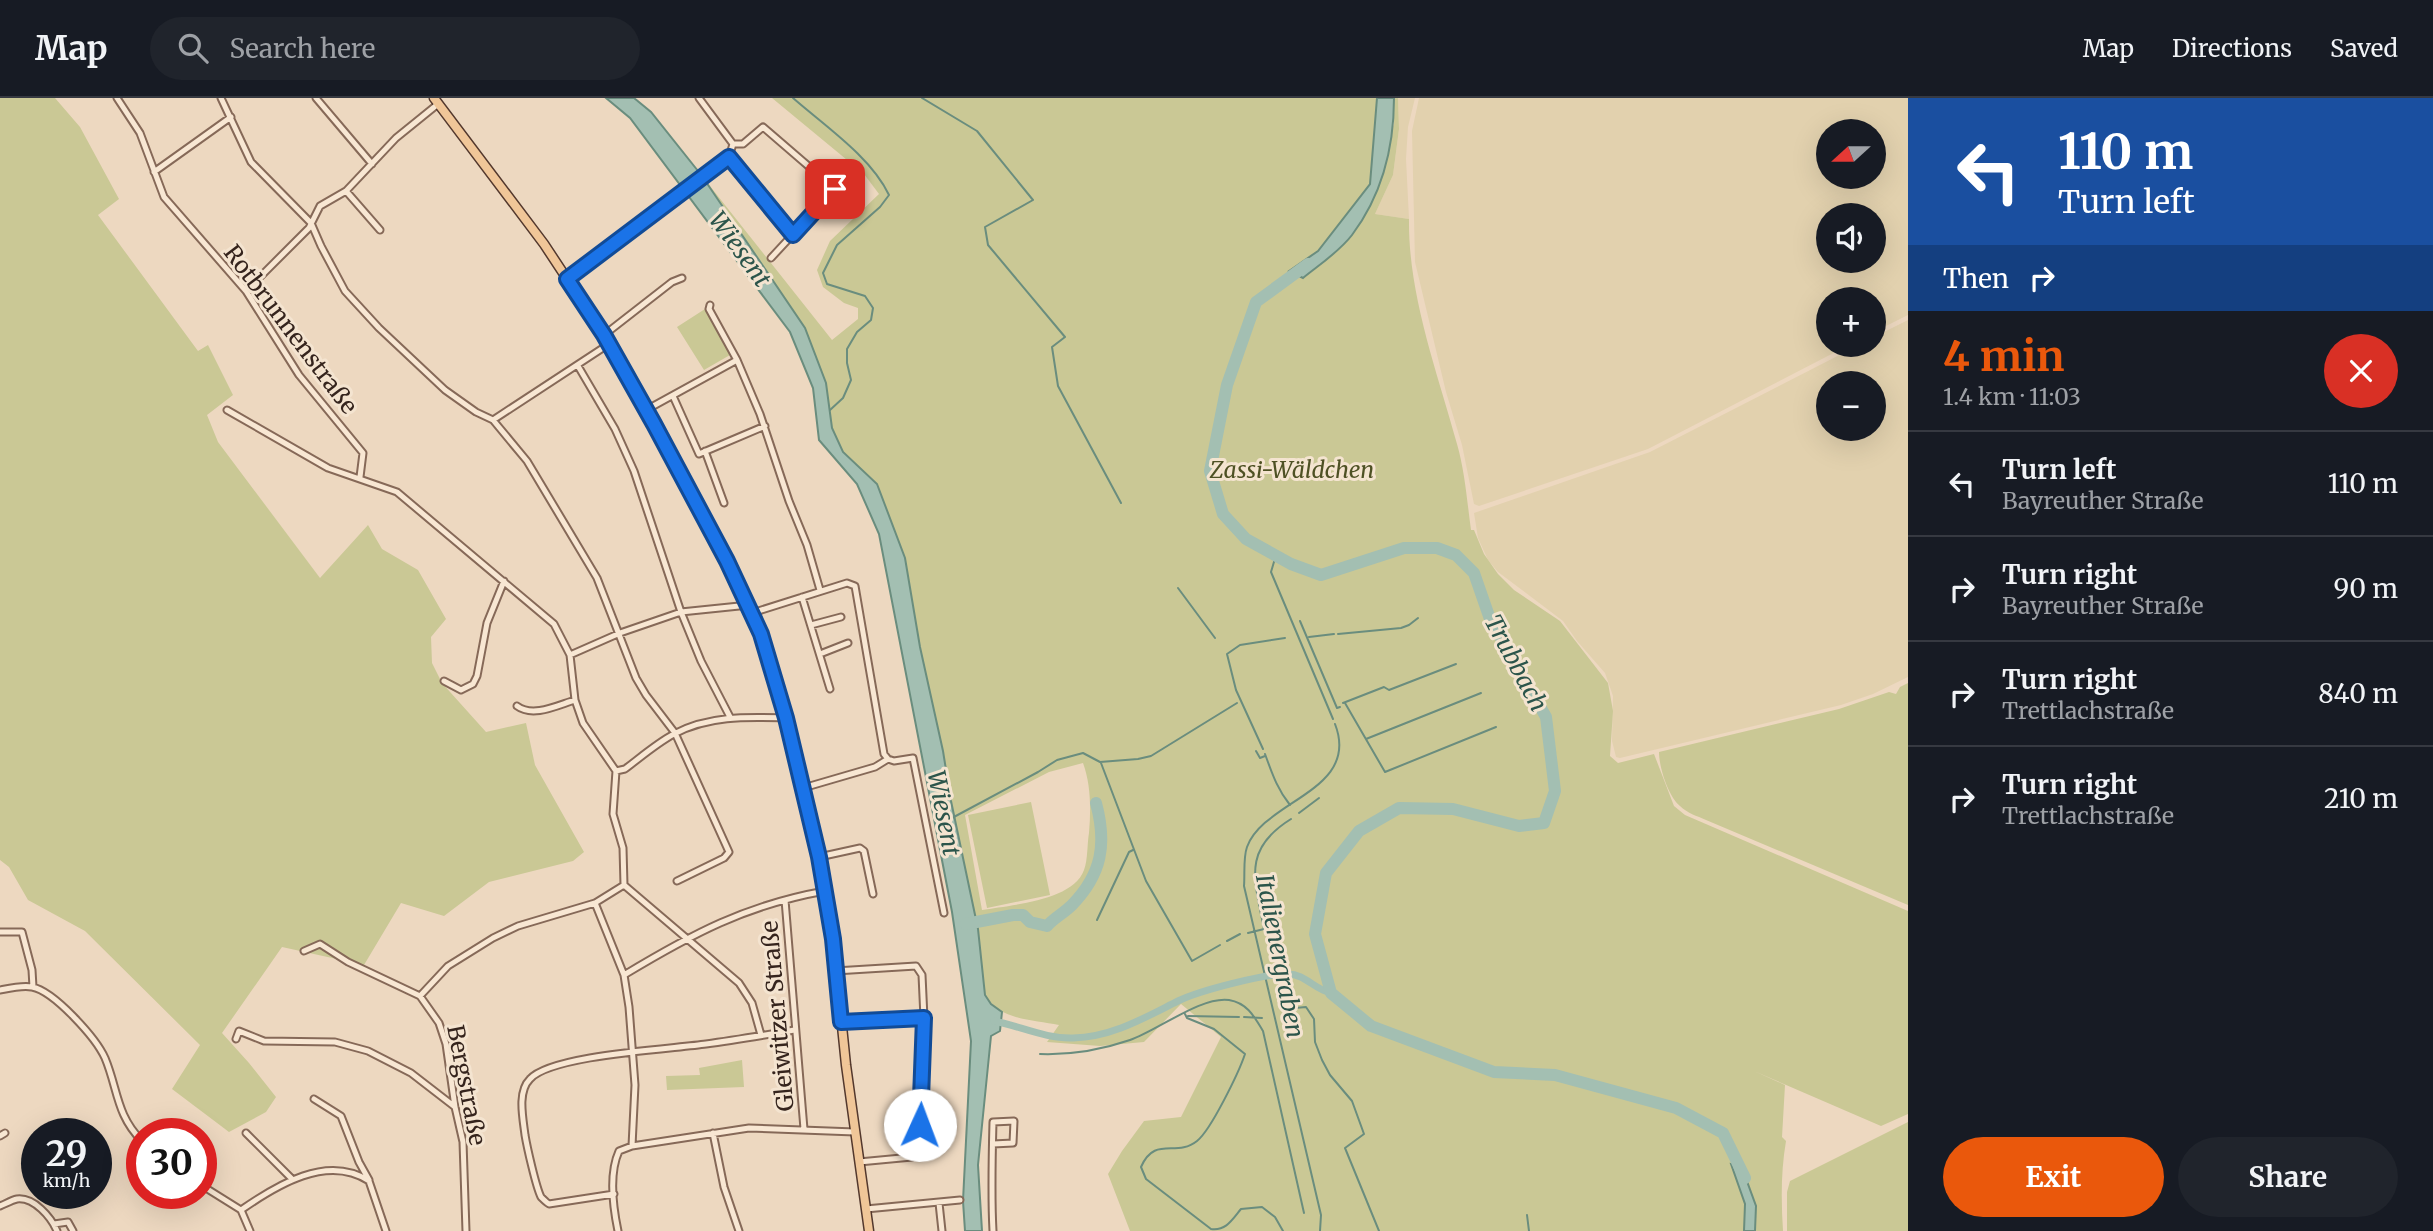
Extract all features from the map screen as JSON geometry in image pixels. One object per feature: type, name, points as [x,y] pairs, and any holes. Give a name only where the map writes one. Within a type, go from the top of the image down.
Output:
[{"type":"main road","points":[[436,101],[507,195],[604,335],[750,609],[772,667],[819,857],[833,939],[841,1022],[869,1231]]},
{"type":"street","name":"Rotbrunnenstraße","points":[[117,98],[140,133],[164,197],[246,291],[299,375],[363,453],[360,477]]},
{"type":"street","points":[[221,98],[251,162],[311,223],[347,293],[379,328],[445,390],[476,412],[493,420],[527,461],[597,578],[636,678],[675,733],[729,852],[724,859],[677,881]]},
{"type":"street","points":[[316,98],[372,164]]},
{"type":"street","points":[[699,98],[733,144]]},
{"type":"street","points":[[246,291],[309,228],[320,206],[346,191],[396,138],[436,101]]},
{"type":"street","points":[[154,173],[231,117]]},
{"type":"street","points":[[733,144],[743,144],[763,127],[835,189]]},
{"type":"street","points":[[567,279],[729,157],[733,144]]},
{"type":"street","points":[[729,157],[793,235]]},
{"type":"street","points":[[771,258],[848,176]]},
{"type":"street","points":[[346,191],[380,230]]},
{"type":"street","points":[[604,335],[672,282],[682,278]]},
{"type":"street","points":[[710,305],[709,309],[737,360],[765,426],[820,590]]},
{"type":"street","points":[[493,420],[609,344]]},
{"type":"street","points":[[646,410],[737,360]]},
{"type":"street","points":[[578,366],[615,429],[634,471],[681,612],[701,661],[730,717]]},
{"type":"street","points":[[674,396],[699,454],[765,426]]},
{"type":"street","points":[[227,410],[328,468],[397,492],[554,624],[570,655],[575,700],[583,723],[616,771],[613,814],[623,848],[624,885],[739,983],[752,1003],[761,1035]]},
{"type":"street","points":[[705,451],[724,503]]},
{"type":"street","points":[[444,681],[461,690],[474,684],[487,623],[504,581]]},
{"type":"street","points":[[570,655],[620,633],[681,612],[750,609],[847,583],[855,586],[884,754],[894,761],[913,758],[944,913]]},
{"type":"street","points":[[802,597],[830,689]]},
{"type":"street","points":[[811,625],[841,617]]},
{"type":"street","points":[[820,654],[848,643]]},
{"type":"street","points":[[517,706],[532,712],[575,700]]},
{"type":"street","points":[[616,771],[625,769],[675,733],[730,717],[786,718]]},
{"type":"street","points":[[803,788],[875,767],[888,759]]},
{"type":"street","points":[[819,857],[860,848],[864,851],[873,894]]},
{"type":"street","points":[[304,951],[320,944],[348,962],[420,996],[449,966],[493,939],[517,926],[595,903],[624,885]]},
{"type":"street","points":[[624,975],[687,937],[727,919],[785,900],[825,891]]},
{"type":"street","name":"Gleiwitzer Straße","points":[[785,900],[804,1129]]},
{"type":"street","points":[[595,903],[624,975],[634,1053],[632,1146]]},
{"type":"street","points":[[0,932],[22,932],[32,970],[33,987]]},
{"type":"street","points":[[835,971],[916,966],[922,975],[924,1018],[919,1152],[912,1157],[859,1162]]},
{"type":"street","points":[[0,990],[33,987],[50,997],[72,1016],[103,1054],[119,1108],[126,1118]]},
{"type":"street","name":"Bergstraße","points":[[420,996],[443,1033],[463,1142],[466,1231]]},
{"type":"street","points":[[841,1022],[924,1018]]},
{"type":"street","points":[[614,1194],[549,1204],[541,1197],[526,1141],[522,1108],[524,1091],[535,1074],[599,1056],[795,1030]]},
{"type":"street","points":[[236,1039],[239,1031],[264,1041],[335,1042],[368,1051],[411,1073],[455,1107]]},
{"type":"street","points":[[314,1099],[341,1116],[346,1124],[386,1231]]},
{"type":"street","points":[[993,1144],[1013,1143],[1014,1121],[993,1122],[993,1144],[993,1231]]},
{"type":"street","points":[[618,1231],[614,1162],[619,1150],[749,1128],[855,1132]]},
{"type":"street","points":[[246,1133],[292,1179]]},
{"type":"street","points":[[713,1133],[724,1187],[739,1231]]},
{"type":"street","points":[[352,1172],[358,1168],[359,1161]]},
{"type":"street","points":[[241,1210],[292,1179],[309,1174],[352,1172],[369,1181]]},
{"type":"street","points":[[217,1195],[241,1210],[250,1231]]},
{"type":"street","points":[[0,1206],[17,1199],[29,1201],[42,1210],[56,1228],[68,1222],[73,1231]]},
{"type":"street","points":[[866,1209],[960,1200]]},
{"type":"street","points":[[939,1203],[942,1231]]},
{"type":"shaded area","points":[[1398,98],[1415,98],[1408,127],[1406,159],[1409,219],[1375,214],[1393,175],[1399,129]]},
{"type":"shaded area","points":[[1419,98],[1908,98],[1908,315],[1886,326],[1886,287],[1816,287],[1816,357],[1826,357],[1648,449],[1479,506],[1474,504],[1462,445],[1446,392],[1415,262],[1412,131]]},
{"type":"shaded area","points":[[1908,320],[1908,677],[1873,694],[1841,705],[1616,757],[1612,741],[1613,696],[1605,673],[1563,621],[1498,572],[1488,560],[1478,538],[1474,513],[1650,452],[1836,357],[1886,357],[1886,331]]},
{"type":"green space","points":[[0,98],[55,98],[80,127],[119,199],[98,215],[198,351],[208,345],[233,395],[207,415],[218,442],[320,578],[368,525],[382,549],[418,570],[446,619],[431,637],[432,663],[442,683],[486,732],[526,723],[535,765],[584,852],[573,861],[489,882],[444,916],[401,903],[364,965],[282,947],[222,1033],[276,1097],[266,1112],[229,1132],[217,1123],[217,1118],[210,1118],[172,1089],[200,1045],[85,931],[28,900],[9,867],[0,860]]},
{"type":"green space","name":"Zassi-Wäldchen","points":[[772,98],[1377,98],[1370,184],[1318,251],[1290,270],[1303,277],[1351,236],[1394,124],[1394,98],[1398,98],[1399,129],[1393,175],[1375,214],[1409,219],[1418,304],[1460,455],[1471,530],[1474,530],[1484,554],[1498,574],[1514,590],[1560,621],[1608,683],[1613,711],[1610,756],[1618,763],[1654,754],[1674,806],[1685,815],[1908,911],[1908,1114],[1881,1126],[1754,1071],[1785,1085],[1782,1137],[1786,1141],[1782,1185],[1783,1231],[1755,1231],[1756,1206],[1741,1166],[1732,1165],[1745,1204],[1744,1231],[1130,1231],[1108,1174],[1144,1121],[1181,1117],[1221,1037],[1181,1004],[1144,1042],[1100,1046],[1047,1042],[1059,1025],[1008,1014],[999,1010],[985,995],[978,929],[920,647],[905,558],[877,484],[843,452],[832,428],[826,383],[805,328],[702,176],[832,340],[858,319],[858,308],[844,303],[823,287],[817,270],[830,241],[879,194],[864,174]],"holes":[[[1083,763],[1088,780],[1090,815],[1085,866],[1078,880],[1067,889],[1039,900],[982,910],[965,815],[1049,772]]]},
{"type":"green space","points":[[705,309],[730,355],[704,370],[677,327]]},
{"type":"green space","points":[[1908,683],[1908,905],[1692,814],[1676,801],[1668,788],[1662,773],[1659,752],[1839,709],[1889,692],[1896,694],[1900,687]]},
{"type":"green space","points":[[1031,802],[1050,895],[987,908],[968,815]]},
{"type":"green space","points":[[742,1060],[744,1087],[667,1090],[666,1076],[700,1075],[699,1068]]},
{"type":"green space","points":[[1908,1122],[1908,1231],[1787,1231],[1787,1192],[1790,1181]]},
{"type":"water","points":[[606,98],[634,98],[651,112],[702,176],[805,328],[826,383],[832,428],[843,452],[877,484],[905,558],[920,647],[978,929],[985,995],[991,1004],[1002,1012],[1000,1031],[991,1036],[978,1165],[982,1231],[965,1231],[963,1201],[971,1041],[952,912],[879,534],[857,484],[819,440],[813,388],[790,332],[630,118]]},
{"type":"water","points":[[1377,98],[1394,98],[1389,152],[1378,187],[1352,235],[1335,253],[1303,278],[1289,271],[1318,251],[1370,184]]},
{"type":"water","points":[[1731,1164],[1741,1165],[1756,1206],[1755,1231],[1744,1231],[1745,1204]]},
{"type":"waterway","name":"Wiesent","points":[[793,98],[859,155],[889,195],[880,207],[837,245],[823,273],[827,284],[865,296],[873,308],[871,320],[857,332],[847,349],[851,380],[843,398],[830,410]]},
{"type":"waterway","points":[[922,98],[977,131],[1033,200],[985,227],[988,245],[1065,337],[1052,347],[1058,386],[1121,503]]},
{"type":"waterway","name":"Trubbach","points":[[1308,264],[1256,302],[1227,385],[1210,471],[1223,514],[1246,539],[1291,564],[1321,575],[1404,548],[1437,548],[1456,555],[1474,573],[1490,619],[1546,717],[1555,791],[1544,823],[1519,826],[1453,809],[1399,808],[1359,831],[1326,873],[1315,934],[1331,993],[1371,1026],[1494,1072],[1555,1075],[1676,1108],[1723,1133],[1745,1178]]},
{"type":"waterway","name":"Italienergraben","points":[[1276,555],[1271,572],[1333,719]]},
{"type":"waterway","points":[[1178,588],[1215,638]]},
{"type":"waterway","points":[[1338,634],[1401,628],[1418,618]]},
{"type":"waterway","points":[[1300,621],[1337,708],[1340,707]]},
{"type":"waterway","points":[[1309,637],[1334,634]]},
{"type":"waterway","points":[[1263,749],[1236,690],[1227,654],[1240,645],[1285,638]]},
{"type":"waterway","points":[[1343,703],[1384,687],[1389,690],[1456,664]]},
{"type":"waterway","points":[[1366,739],[1481,693]]},
{"type":"waterway","points":[[952,818],[1057,760],[1083,753],[1100,762],[1151,756],[1237,703]]},
{"type":"waterway","points":[[1345,703],[1385,772],[1496,727]]},
{"type":"waterway","name":"Italienergraben","points":[[1320,1231],[1321,1215],[1244,886],[1244,866],[1247,847],[1257,831],[1323,780],[1335,765],[1339,747],[1335,724]]},
{"type":"waterway","points":[[1256,751],[1260,758],[1265,756]]},
{"type":"waterway","points":[[1265,754],[1278,787],[1290,805]]},
{"type":"waterway","points":[[1101,763],[1146,881],[1192,961],[1220,945]]},
{"type":"waterway","points":[[1299,813],[1319,798]]},
{"type":"waterway","points":[[966,924],[1023,915],[1030,922],[1047,926],[1069,908],[1096,870],[1101,845],[1096,803]]},
{"type":"waterway","points":[[1248,933],[1264,929],[1255,881],[1258,855],[1264,843],[1291,819]]},
{"type":"waterway","points":[[1097,920],[1129,852],[1133,850]]},
{"type":"waterway","points":[[1227,941],[1240,934]]},
{"type":"waterway","points":[[994,1021],[1063,1038],[1087,1037],[1127,1026],[1202,992],[1264,977],[1294,975],[1331,993]]},
{"type":"waterway","points":[[1040,1054],[1074,1053],[1119,1044],[1141,1036],[1192,1009],[1218,1000],[1241,1004],[1253,1015],[1263,1031],[1304,1213]]},
{"type":"waterway","points":[[1295,1008],[1306,1007],[1314,1019],[1315,1042],[1322,1060],[1330,1075],[1352,1101],[1364,1134],[1345,1148],[1379,1231]]},
{"type":"waterway","points":[[1282,1015],[1291,1010]]},
{"type":"waterway","points":[[1185,1014],[1187,1018],[1214,1029],[1245,1054],[1224,1100],[1203,1135],[1189,1146],[1153,1152],[1141,1167],[1146,1179],[1211,1229],[1225,1226],[1241,1209],[1262,1207],[1275,1217],[1283,1231]]},
{"type":"waterway","points":[[1188,1016],[1239,1017]]},
{"type":"waterway","points":[[1244,1017],[1262,1018]]},
{"type":"waterway","points":[[1527,1215],[1529,1231]]},
{"type":"route","points":[[835,189],[793,235],[729,157],[567,279],[604,335],[654,424],[727,561],[761,634],[786,718],[819,857],[833,939],[841,1022],[924,1018],[920,1125]]}]
